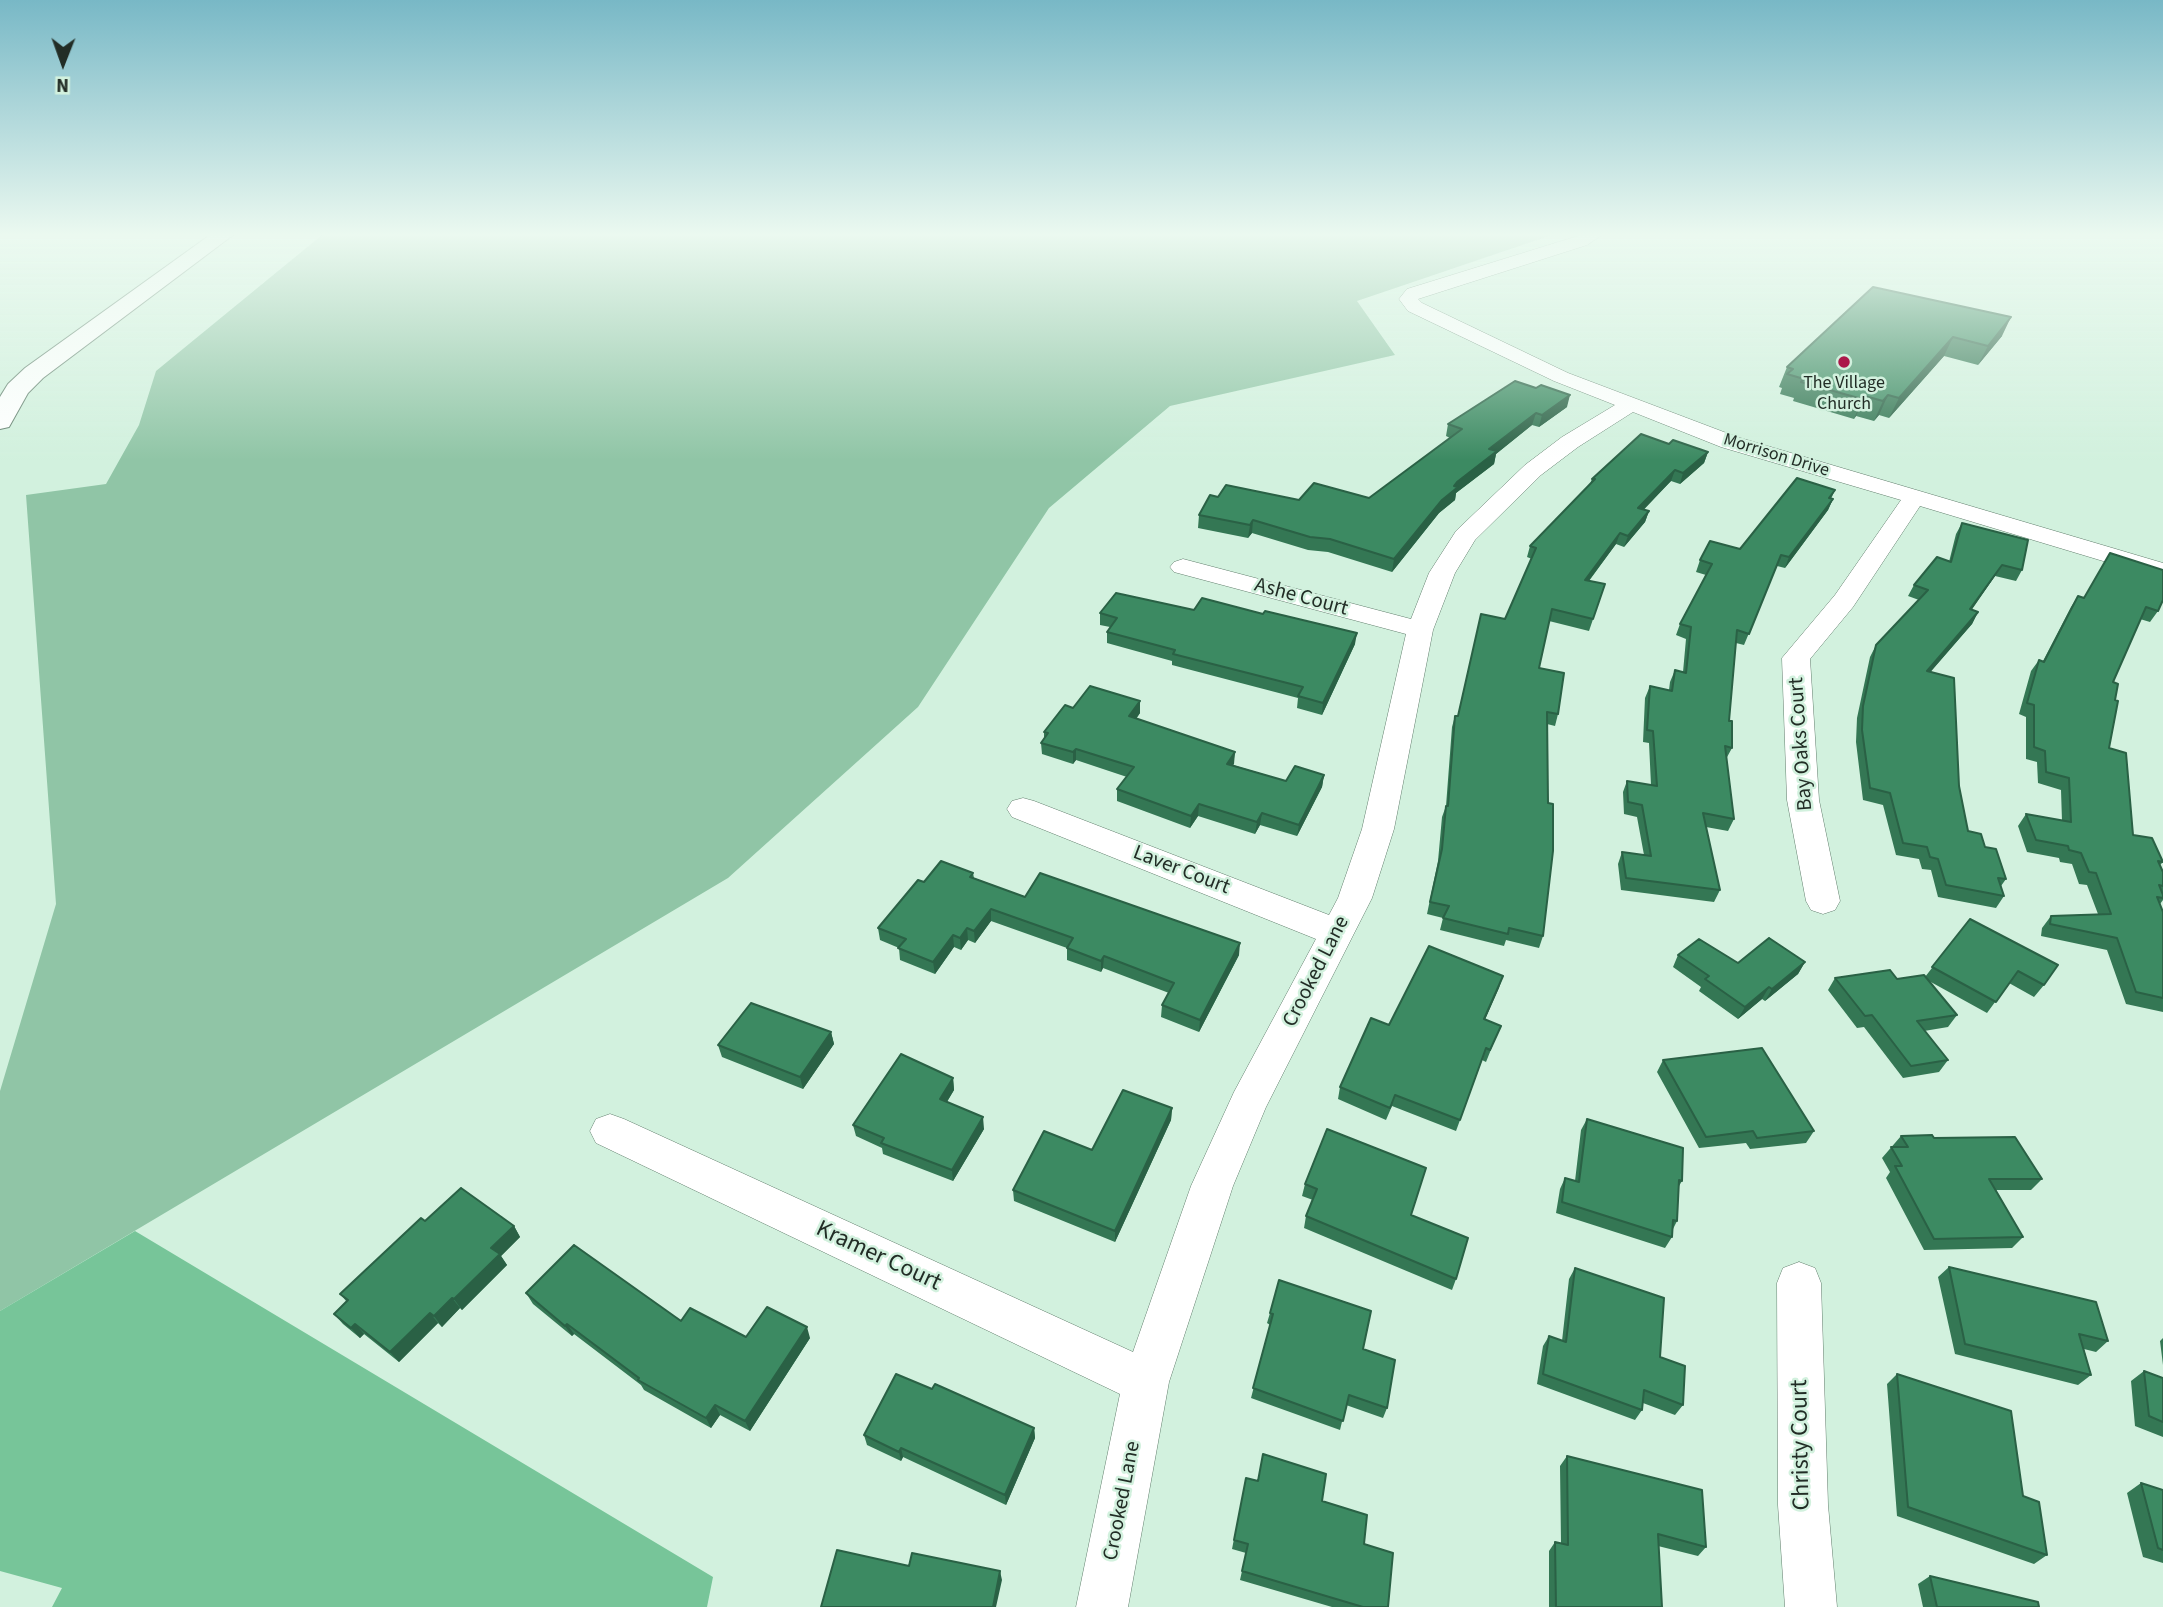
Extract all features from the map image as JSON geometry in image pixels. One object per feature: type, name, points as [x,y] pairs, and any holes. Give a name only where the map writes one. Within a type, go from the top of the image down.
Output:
[{"type":"main road","points":[[2,416],[17,389],[34,373],[120,310]]},
{"type":"street","name":"Morrison Drive","points":[[1423,310],[1477,338],[1630,405],[1729,442],[2163,571]]},
{"type":"street","name":"Crooked Lane","points":[[1102,1607],[1146,1382],[1212,1186],[1248,1104],[1355,898],[1378,829],[1420,629],[1442,573],[1465,536],[1534,470],[1570,442],[1630,405]]},
{"type":"street","name":"Bay Oaks Court","points":[[1823,901],[1803,800],[1796,658],[1844,601],[1914,498]]},
{"type":"street","name":"Ashe Court","points":[[1182,567],[1420,629]]},
{"type":"street","name":"Laver Court","points":[[1023,809],[1338,933]]},
{"type":"street","name":"Kramer Court","points":[[610,1131],[1146,1382]]},
{"type":"street","name":"Christy Court","points":[[1799,1283],[1803,1505],[1811,1607]]},
{"type":"green space","points":[[230,310],[1363,310],[1395,355],[1170,406],[1049,508],[918,707],[728,878],[0,1311],[0,1091],[56,904],[26,495],[106,484],[139,425],[156,371]]},
{"type":"green space","points":[[135,1231],[713,1577],[707,1607],[52,1607],[62,1588],[0,1571],[0,1311]]},
{"type":"building","name":"The Village Church","points":[[1848,310],[1979,310],[2011,317],[1988,346],[1953,337],[1899,398],[1888,395],[1883,401],[1865,396],[1862,399],[1801,382],[1804,379],[1787,374],[1793,369],[1787,367]]},
{"type":"building","points":[[1515,381],[1536,388],[1541,385],[1570,395],[1542,415],[1536,413],[1489,449],[1497,451],[1457,482],[1454,486],[1458,487],[1442,500],[1394,559],[1330,539],[1310,537],[1253,520],[1250,525],[1199,515],[1210,495],[1218,497],[1226,485],[1299,500],[1314,483],[1369,498],[1462,429],[1448,424]]},
{"type":"building","points":[[1641,434],[1669,444],[1673,440],[1708,452],[1683,473],[1675,470],[1638,508],[1649,511],[1628,536],[1620,533],[1585,580],[1605,584],[1593,619],[1552,609],[1539,668],[1564,673],[1558,714],[1547,712],[1548,803],[1553,804],[1553,851],[1543,936],[1509,928],[1508,934],[1443,918],[1449,906],[1430,902],[1448,806],[1455,716],[1458,716],[1481,614],[1505,619],[1536,548],[1530,546],[1595,479],[1592,479]]},
{"type":"building","points":[[1797,478],[1835,490],[1829,498],[1833,499],[1789,557],[1781,555],[1749,634],[1737,630],[1729,721],[1732,721],[1732,748],[1725,746],[1734,819],[1703,813],[1720,890],[1626,878],[1622,852],[1651,856],[1642,805],[1628,802],[1627,781],[1657,786],[1653,731],[1647,730],[1650,686],[1672,691],[1675,670],[1686,673],[1691,627],[1680,624],[1712,564],[1700,560],[1710,541],[1740,549]]},
{"type":"building","points":[[1962,523],[2028,540],[2022,570],[2002,565],[1970,609],[1978,612],[1927,671],[1954,678],[1959,786],[1968,831],[1981,834],[1985,847],[1996,849],[2006,879],[1998,878],[2004,896],[1946,885],[1938,859],[1930,857],[1927,847],[1903,843],[1890,793],[1870,788],[1862,730],[1863,706],[1876,645],[1928,590],[1914,585],[1937,557],[1951,562]]},
{"type":"building","points":[[2110,553],[2163,570],[2163,600],[2158,611],[2146,607],[2113,682],[2118,684],[2115,700],[2118,701],[2109,748],[2126,753],[2133,835],[2152,838],[2163,862],[2158,861],[2163,872],[2163,886],[2159,885],[2163,898],[2157,897],[2163,912],[2163,998],[2136,992],[2117,938],[2050,924],[2051,916],[2111,914],[2096,873],[2089,872],[2081,853],[2069,850],[2068,846],[2036,840],[2026,814],[2071,822],[2069,778],[2046,772],[2045,751],[2034,747],[2034,705],[2027,703],[2039,660],[2044,662],[2078,596],[2084,598]]},
{"type":"building","points":[[1116,593],[1194,610],[1202,598],[1263,614],[1265,611],[1357,633],[1323,703],[1298,696],[1303,687],[1173,654],[1175,650],[1107,632],[1117,618],[1100,613]]},
{"type":"building","points":[[1090,686],[1140,701],[1129,716],[1235,752],[1227,764],[1286,781],[1295,766],[1324,775],[1299,825],[1262,813],[1257,822],[1199,804],[1191,816],[1117,789],[1134,767],[1076,749],[1073,752],[1041,743],[1048,733],[1044,732],[1065,705],[1073,708]]},
{"type":"building","points":[[941,861],[973,873],[970,877],[1025,897],[1040,873],[1240,943],[1200,1020],[1162,1005],[1174,983],[1104,956],[1101,961],[1067,948],[1073,938],[991,909],[974,931],[967,928],[960,938],[953,935],[933,962],[898,948],[906,939],[878,928],[918,880],[924,882]]},
{"type":"building","points":[[1970,919],[2058,965],[2044,985],[2018,971],[1996,1002],[1932,967]]},
{"type":"building","points":[[1769,938],[1805,962],[1745,1007],[1705,979],[1709,976],[1678,955],[1699,939],[1738,963]]},
{"type":"building","points":[[1429,946],[1503,976],[1484,1019],[1501,1026],[1490,1050],[1486,1048],[1460,1120],[1395,1095],[1390,1108],[1340,1087],[1371,1018],[1389,1025]]},
{"type":"building","points":[[1890,970],[1897,979],[1924,975],[1957,1015],[1917,1021],[1948,1060],[1911,1066],[1872,1015],[1865,1016],[1835,978]]},
{"type":"building","points":[[751,1003],[831,1032],[800,1077],[718,1045]]},
{"type":"building","points":[[1762,1048],[1814,1131],[1757,1138],[1753,1131],[1706,1137],[1663,1060]]},
{"type":"building","points":[[901,1054],[953,1078],[940,1099],[983,1117],[952,1170],[881,1143],[884,1138],[853,1125]]},
{"type":"building","points":[[1123,1090],[1172,1108],[1115,1231],[1013,1190],[1044,1131],[1092,1150]]},
{"type":"building","points":[[1587,1119],[1683,1148],[1682,1181],[1679,1180],[1677,1221],[1673,1220],[1672,1237],[1562,1202],[1565,1178],[1579,1182]]},
{"type":"building","points":[[1327,1129],[1426,1168],[1411,1215],[1468,1238],[1456,1279],[1306,1216],[1317,1189],[1305,1184]]},
{"type":"building","points":[[1932,1135],[1934,1138],[2015,1137],[2042,1179],[1989,1179],[2023,1237],[1934,1239],[1895,1166],[1902,1166],[1891,1147],[1908,1147],[1901,1136]]},
{"type":"building","points":[[461,1188],[514,1226],[491,1248],[500,1254],[454,1299],[434,1316],[430,1313],[390,1352],[355,1324],[351,1328],[334,1314],[348,1300],[340,1294],[421,1218],[425,1221]]},
{"type":"building","points":[[574,1245],[681,1321],[690,1308],[746,1337],[767,1307],[807,1327],[745,1421],[715,1405],[706,1418],[638,1380],[639,1378],[567,1324],[565,1326],[526,1293]]},
{"type":"building","points":[[1949,1267],[2096,1302],[2108,1341],[2079,1334],[2091,1375],[1965,1344]]},
{"type":"building","points":[[1575,1268],[1664,1298],[1660,1357],[1685,1366],[1683,1405],[1644,1390],[1642,1410],[1543,1374],[1549,1336],[1566,1342]]},
{"type":"building","points":[[1279,1280],[1371,1311],[1363,1349],[1395,1360],[1387,1408],[1349,1395],[1343,1421],[1253,1388],[1273,1314],[1270,1313]]},
{"type":"building","points":[[2144,1371],[2163,1378],[2163,1422],[2149,1416]]},
{"type":"building","points":[[896,1374],[932,1389],[935,1384],[1034,1428],[1005,1495],[901,1448],[899,1452],[864,1435]]},
{"type":"building","points":[[1897,1374],[2011,1411],[2023,1496],[2039,1502],[2047,1555],[1908,1507]]},
{"type":"building","points":[[1263,1454],[1326,1474],[1322,1501],[1367,1515],[1364,1544],[1393,1553],[1388,1607],[1363,1607],[1242,1571],[1248,1544],[1234,1540],[1246,1478],[1258,1481]]},
{"type":"building","points":[[1567,1456],[1702,1490],[1706,1547],[1658,1534],[1662,1607],[1556,1607],[1555,1542],[1568,1545]]},
{"type":"building","points":[[2141,1483],[2163,1490],[2163,1550],[2158,1548]]},
{"type":"building","points":[[837,1550],[909,1566],[912,1553],[1000,1571],[993,1607],[821,1607]]},
{"type":"building","points":[[1930,1576],[2038,1602],[2039,1607],[1937,1607]]},
{"type":"place","name":"The Village Church","points":[[1844,362]]}]
